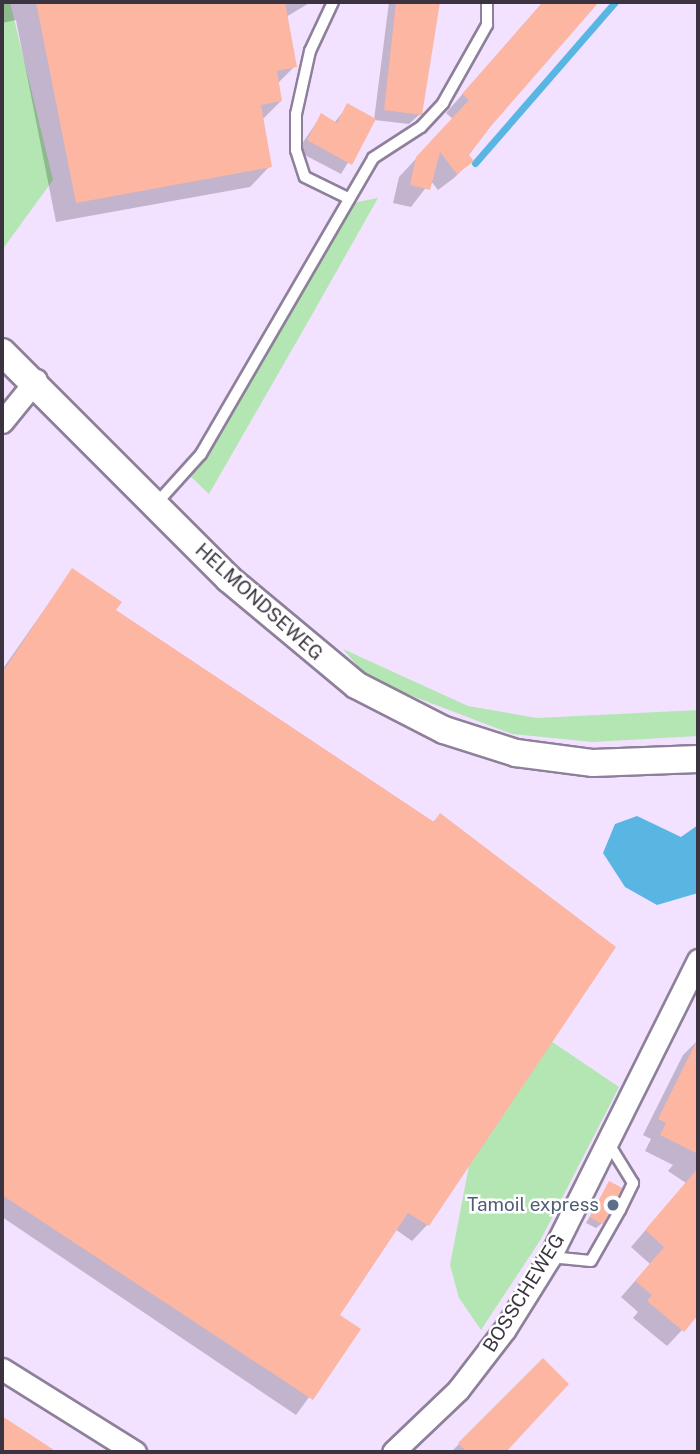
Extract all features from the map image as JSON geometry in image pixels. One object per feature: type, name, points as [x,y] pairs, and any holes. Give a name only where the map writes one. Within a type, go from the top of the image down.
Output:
[{"type":"street","name":"HELMONDSEWEG","points":[[2,352],[36,380],[156,504],[301,644],[356,685],[444,730],[516,753],[593,762],[698,759]]},
{"type":"street","points":[[2,422],[36,380]]},
{"type":"street","name":"BOSSCHEWEG","points":[[393,1452],[458,1390],[550,1256],[609,1144],[698,960]]},
{"type":"street","points":[[2,1369],[135,1452]]},
{"type":"lane","points":[[333,2],[310,51],[296,114],[296,150],[305,177],[346,197]]},
{"type":"lane","points":[[156,504],[201,454],[346,197],[373,158],[421,127],[443,103],[487,25],[487,2]]},
{"type":"lane","points":[[550,1256],[591,1261],[620,1210],[633,1183],[609,1144]]},
{"type":"green space","points":[[2,2],[10,2],[53,180],[2,250]]},
{"type":"green space","points":[[378,198],[209,494],[188,474],[338,206]]},
{"type":"green space","points":[[343,649],[468,706],[537,718],[698,710],[698,736],[593,742],[512,734],[394,689],[362,671]]},
{"type":"green space","points":[[545,1037],[619,1087],[541,1239],[481,1330],[459,1298],[450,1265],[472,1150]]},
{"type":"water","points":[[637,816],[681,837],[698,825],[698,893],[657,905],[625,887],[603,853],[615,824]]},
{"type":"building","points":[[36,2],[285,2],[297,67],[277,71],[282,101],[261,105],[272,167],[76,203]]},
{"type":"building","points":[[396,2],[440,2],[422,115],[384,110]]},
{"type":"building","points":[[543,2],[599,2],[491,126],[469,155],[474,161],[457,174],[440,152],[430,190],[410,185],[416,157],[469,100],[462,94]]},
{"type":"building","points":[[347,103],[376,119],[352,165],[307,140],[321,113],[337,123]]},
{"type":"building","points":[[72,568],[122,602],[116,610],[434,822],[440,813],[616,947],[429,1226],[408,1213],[340,1315],[361,1329],[313,1400],[2,1195],[2,673]]},
{"type":"building","points":[[698,1038],[698,1154],[660,1135],[666,1123],[658,1119]]},
{"type":"building","points":[[698,1168],[698,1315],[684,1332],[647,1301],[652,1295],[635,1281],[664,1247],[645,1230]]},
{"type":"building","points":[[609,1181],[622,1188],[603,1224],[590,1217]]},
{"type":"building","points":[[543,1358],[569,1384],[506,1452],[467,1452],[458,1443]]},
{"type":"building","points":[[2,1416],[57,1452],[2,1452]]},
{"type":"waterway","points":[[475,163],[615,2]]},
{"type":"place","name":"Tamoil express","points":[[613,1205]]}]
